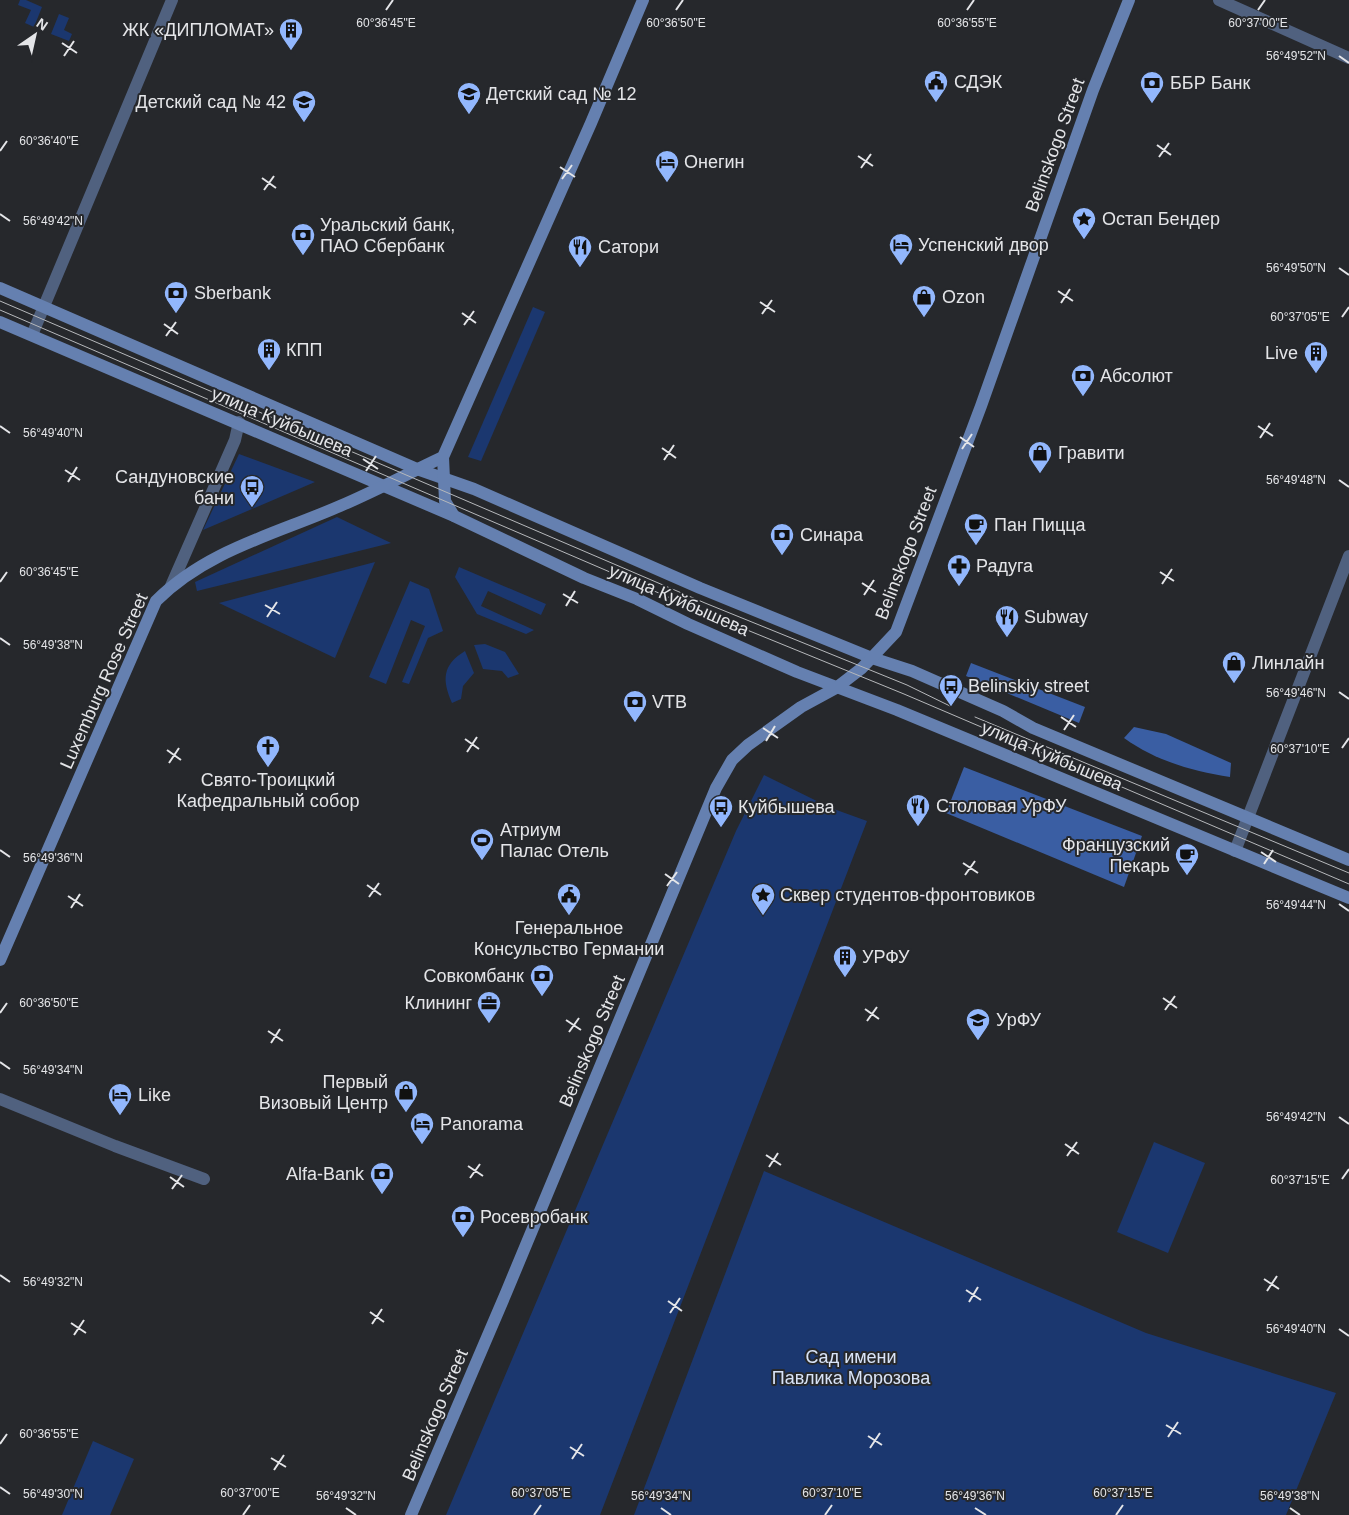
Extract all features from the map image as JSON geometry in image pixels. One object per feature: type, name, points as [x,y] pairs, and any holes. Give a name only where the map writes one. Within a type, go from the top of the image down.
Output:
[{"type":"main road","points":[[454,516],[445,501],[443,457],[591,123],[643,0]]},
{"type":"main road","name":"Belinskogo Street","points":[[411,1515],[502,1302],[716,788],[732,760],[748,745],[801,707],[836,688],[872,658],[896,632],[980,406],[1093,90],[1129,0]]},
{"type":"main road","name":"улица Куйбышева","points":[[0,288],[417,469],[474,489],[700,588],[872,658],[912,671],[1003,711],[1033,728],[1349,860]]},
{"type":"main road","name":"улица Куйбышева","points":[[0,322],[239,422],[454,516],[584,578],[637,599],[688,624],[836,688],[898,710],[1349,898]]},
{"type":"main road","name":"Luxemburg Rose Street","points":[[0,960],[156,601],[171,586],[195,568],[270,532],[340,506],[443,457]]},
{"type":"street","points":[[32,335],[172,0]]},
{"type":"street","points":[[1219,0],[1349,58]]},
{"type":"street","points":[[171,586],[235,440],[239,422]]},
{"type":"street","points":[[1235,851],[1349,556]]},
{"type":"street","points":[[0,1099],[115,1146],[204,1179]]},
{"type":"green space","points":[[20,0],[26,0],[42,7],[34,27],[25,23],[31,10],[18,5]]},
{"type":"green space","points":[[59,14],[69,18],[64,30],[72,34],[69,41],[51,34]]},
{"type":"green space","points":[[533,307],[545,312],[481,461],[468,457]]},
{"type":"green space","points":[[239,454],[315,482],[203,530]]},
{"type":"green space","points":[[337,517],[391,543],[197,591],[195,582]]},
{"type":"green space","points":[[375,562],[335,658],[219,603]]},
{"type":"green space","points":[[459,567],[546,604],[541,615],[488,591],[481,606],[534,630],[526,634],[477,614],[455,577]]},
{"type":"green space","points":[[410,581],[429,589],[443,631],[428,638],[409,684],[402,682],[425,626],[411,620],[386,684],[369,677]]},
{"type":"green space","points":[[485,644],[505,652],[519,674],[508,678],[502,671],[483,669],[474,645]]},
{"type":"green space","points":[[465,651],[474,673],[463,686],[461,699],[452,703],[447,687],[446,674],[452,662]]},
{"type":"green space","points":[[764,775],[831,808],[867,821],[600,1515],[446,1515],[736,831]]},
{"type":"green space","points":[[1154,1142],[1205,1163],[1168,1253],[1117,1232]]},
{"type":"green space","name":"Сад имени Павлика Морозова","points":[[764,1171],[1146,1333],[1336,1393],[1286,1515],[634,1515]]},
{"type":"green space","points":[[93,1441],[134,1459],[110,1515],[62,1515]]},
{"type":"shaded area","points":[[971,663],[1085,707],[1079,723],[966,676]]},
{"type":"shaded area","points":[[1134,727],[1166,734],[1231,763],[1230,777],[1188,768],[1149,753],[1124,738]]},
{"type":"shaded area","points":[[964,767],[1142,836],[1124,887],[946,813]]},
{"type":"tram line","points":[[0,301],[705,603],[907,685],[950,706]]},
{"type":"tram line","points":[[0,310],[703,612],[904,694],[1349,884]]},
{"type":"tram line","points":[[975,717],[1349,873]]},
{"type":"place","name":"ЖК «ДИПЛОМАТ»","points":[[291,51]]},
{"type":"place","name":"СДЭК","points":[[936,103]]},
{"type":"place","name":"ББР Банк","points":[[1152,104]]},
{"type":"place","name":"Детский сад № 12","points":[[469,115]]},
{"type":"place","name":"Детский сад № 42","points":[[304,123]]},
{"type":"place","name":"Онегин","points":[[667,183]]},
{"type":"place","name":"Остап Бендер","points":[[1084,240]]},
{"type":"place","name":"Уральский банк, ПАО Сбербанк","points":[[303,256]]},
{"type":"place","name":"Успенский двор","points":[[901,266]]},
{"type":"place","name":"Сатори","points":[[580,268]]},
{"type":"place","name":"Sberbank","points":[[176,314]]},
{"type":"place","name":"Ozon","points":[[924,318]]},
{"type":"place","name":"КПП","points":[[269,371]]},
{"type":"place","name":"Live","points":[[1316,374]]},
{"type":"place","name":"Абсолют","points":[[1083,397]]},
{"type":"place","name":"Гравити","points":[[1040,474]]},
{"type":"place","name":"Сандуновские бани","points":[[252,508]]},
{"type":"place","name":"Пан Пицца","points":[[976,546]]},
{"type":"place","name":"Синара","points":[[782,556]]},
{"type":"place","name":"Радуга","points":[[959,587]]},
{"type":"place","name":"Subway","points":[[1007,638]]},
{"type":"place","name":"Линлайн","points":[[1234,684]]},
{"type":"place","name":"Belinskiy street","points":[[951,707]]},
{"type":"place","name":"VTB","points":[[635,723]]},
{"type":"place","name":"Свято-Троицкий Кафедральный собор","points":[[268,768]]},
{"type":"place","name":"Столовая УрФУ","points":[[918,827]]},
{"type":"place","name":"Куйбышева","points":[[721,828]]},
{"type":"place","name":"Атриум Палас Отель","points":[[482,861]]},
{"type":"place","name":"Французский Пекарь","points":[[1187,876]]},
{"type":"place","name":"Генеральное Консульство Германии","points":[[569,916]]},
{"type":"place","name":"Сквер студентов-фронтовиков","points":[[763,916]]},
{"type":"place","name":"УРФУ","points":[[845,978]]},
{"type":"place","name":"Совкомбанк","points":[[542,997]]},
{"type":"place","name":"Клининг","points":[[489,1024]]},
{"type":"place","name":"УрФУ","points":[[978,1041]]},
{"type":"place","name":"Первый Визовый Центр","points":[[406,1113]]},
{"type":"place","name":"Like","points":[[120,1116]]},
{"type":"place","name":"Panorama","points":[[422,1145]]},
{"type":"place","name":"Alfa-Bank","points":[[382,1195]]},
{"type":"place","name":"Росевробанк","points":[[463,1238]]}]
